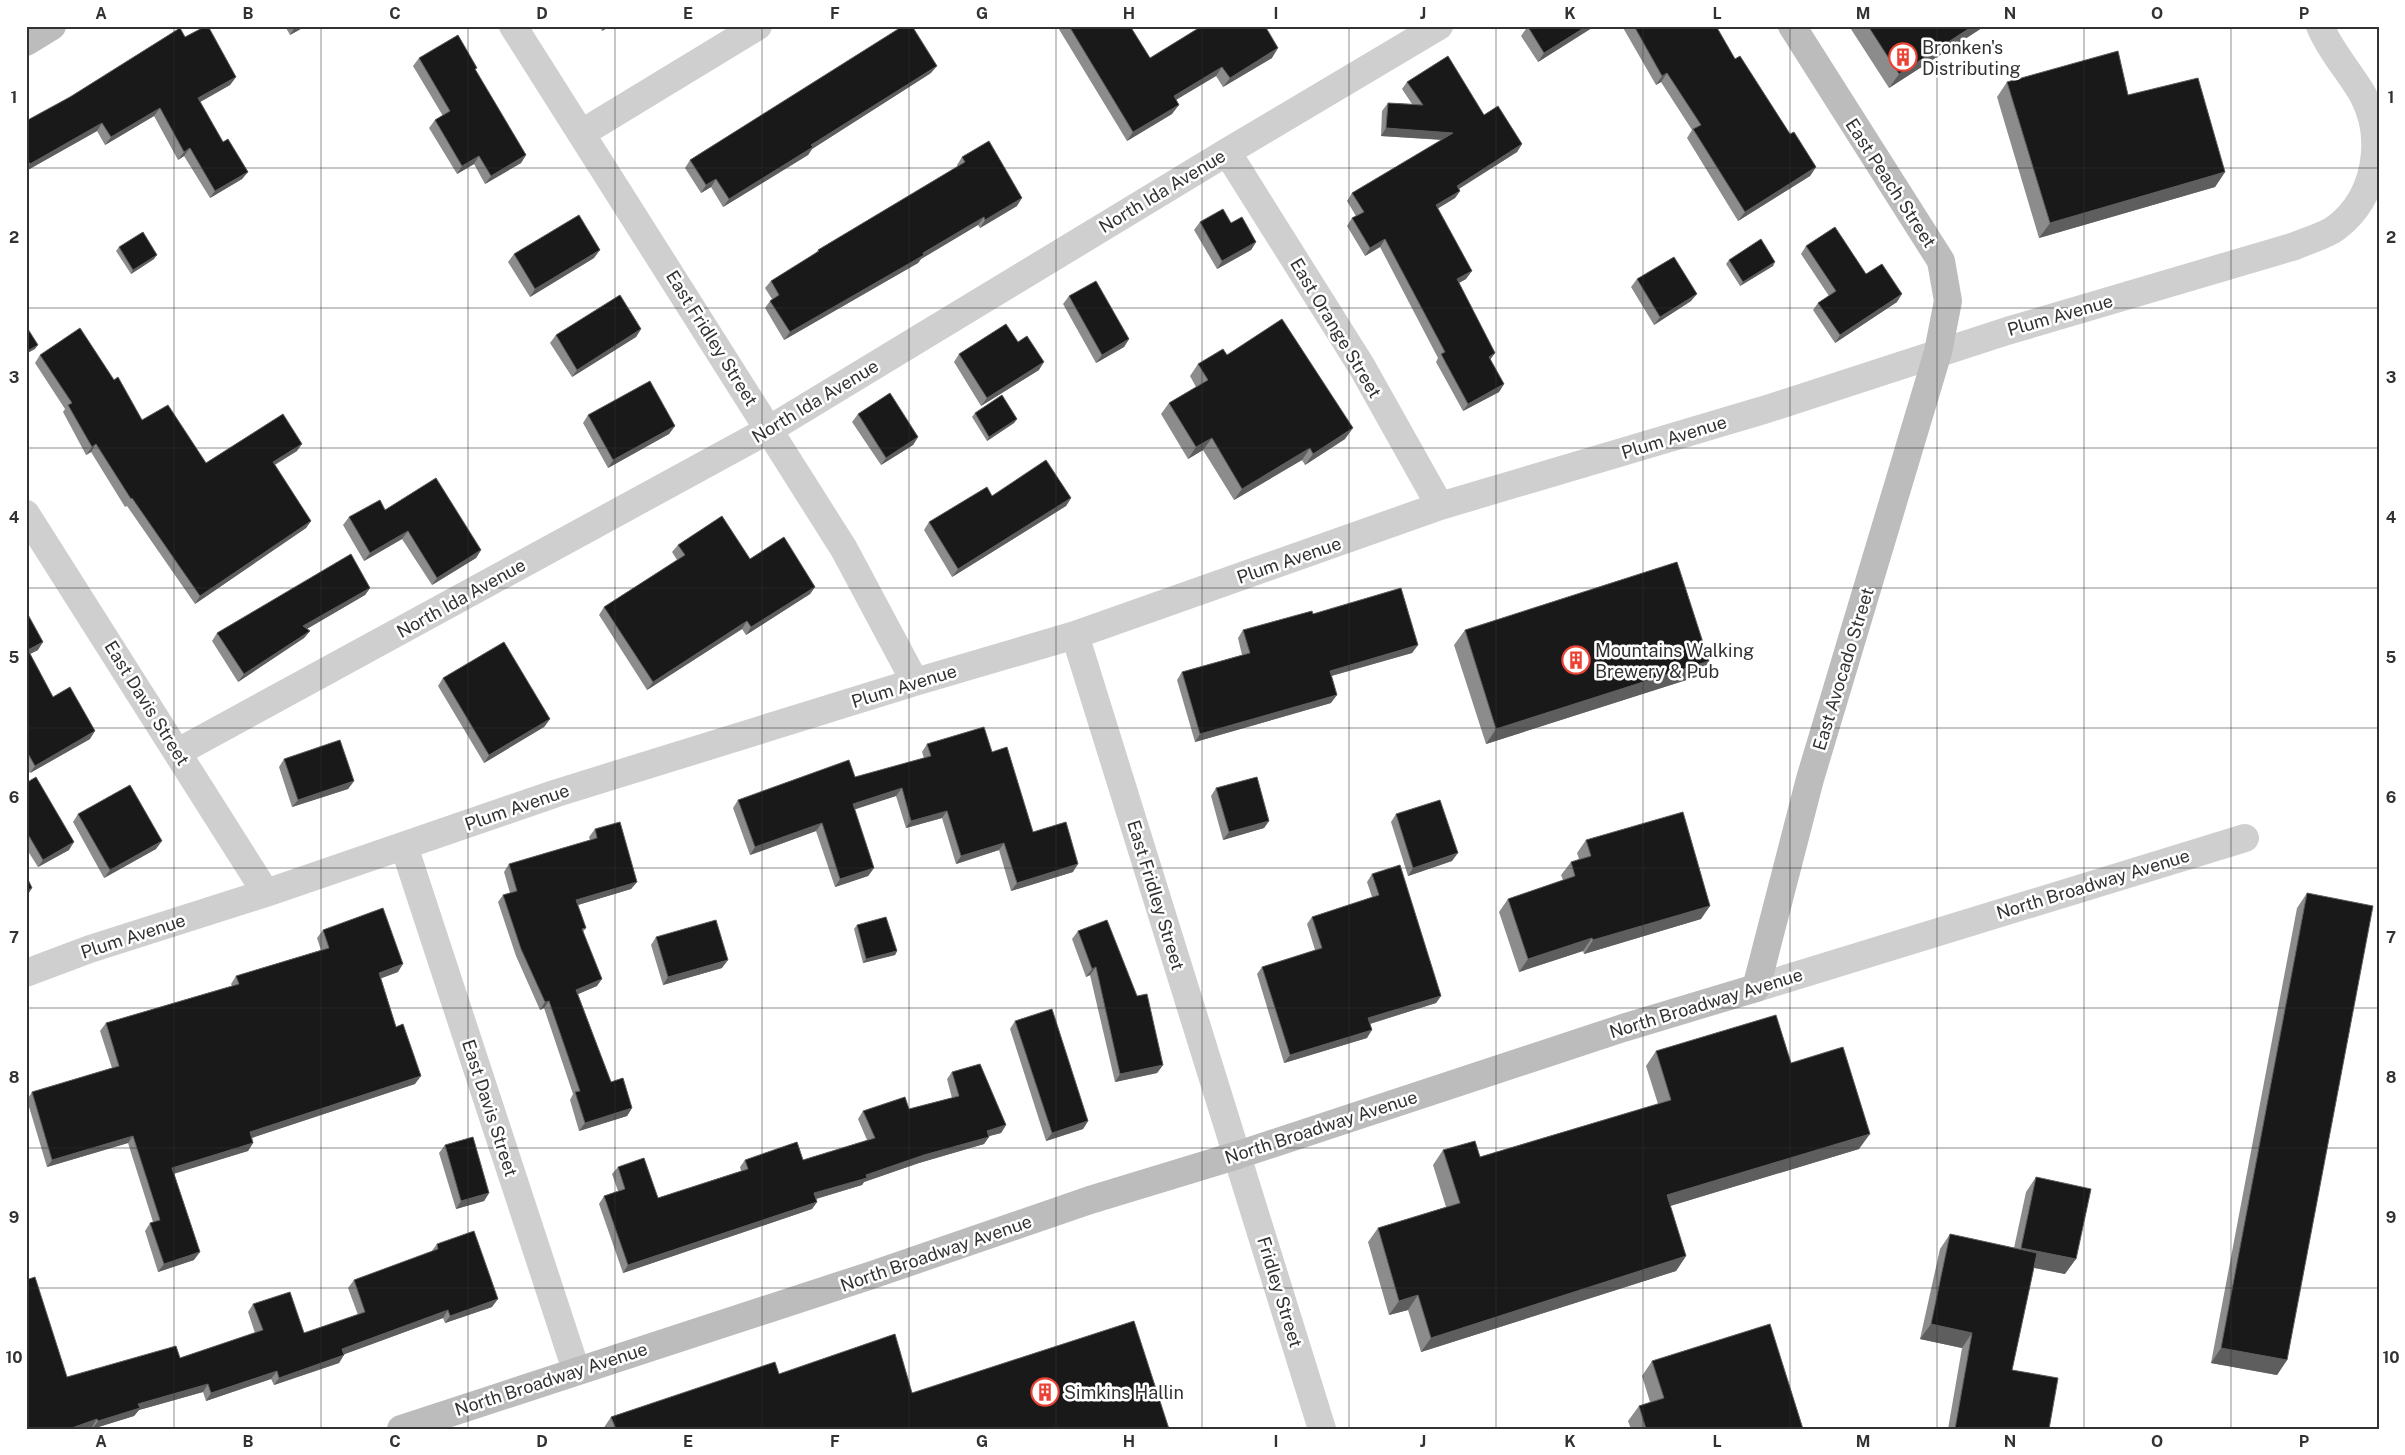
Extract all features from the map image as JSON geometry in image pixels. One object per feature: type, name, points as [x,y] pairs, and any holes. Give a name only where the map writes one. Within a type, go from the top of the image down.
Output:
[{"type":"street","points":[[26,42],[52,26]]},
{"type":"street","name":"East Fridley Street","points":[[514,26],[844,549],[915,682]]},
{"type":"street","points":[[582,133],[758,26]]},
{"type":"street","name":"North Ida Avenue","points":[[178,752],[770,429],[1439,26]]},
{"type":"street","name":"East Peach Street","points":[[1792,26],[1941,261],[1948,302],[1938,352]]},
{"type":"street","name":"Plum Avenue","points":[[26,973],[90,949],[266,893],[557,793],[915,682],[1075,635],[1440,506],[1794,401],[1938,352],[2295,246],[2335,228],[2356,211],[2369,184],[2375,152],[2374,122],[2363,96],[2320,26]]},
{"type":"street","name":"East Orange Street","points":[[1227,152],[1362,367],[1440,506]]},
{"type":"street","name":"East Avocado Street","points":[[1756,988],[1810,779],[1938,352]]},
{"type":"street","name":"East Davis Street","points":[[26,514],[266,893]]},
{"type":"street","name":"East Fridley Street","points":[[1075,635],[1238,1154]]},
{"type":"street","name":"North Broadway Avenue","points":[[400,1429],[576,1370],[869,1276],[1090,1200],[1238,1154],[1623,1028],[2245,838]]},
{"type":"street","name":"East Davis Street","points":[[404,846],[576,1370]]},
{"type":"street","name":"Fridley Street","points":[[1238,1154],[1322,1429]]},
{"type":"building","points":[[208,26],[236,77],[198,98],[223,142],[228,139],[248,172],[215,191],[190,148],[184,152],[160,108],[111,137],[102,123],[30,164],[26,158],[26,121],[70,97],[180,28],[185,37]]},
{"type":"building","points":[[903,26],[912,26],[937,66],[729,199],[716,179],[706,185],[690,160]]},
{"type":"building","points":[[1069,26],[1130,26],[1150,58],[1202,26],[1265,26],[1278,48],[1230,78],[1222,67],[1174,96],[1179,105],[1133,132]]},
{"type":"building","points":[[1528,26],[1587,26],[1544,53]]},
{"type":"building","points":[[1634,26],[1716,26],[1735,59],[1740,56],[1790,134],[1794,132],[1816,167],[1745,212],[1693,129],[1701,125],[1667,73],[1662,76]]},
{"type":"building","points":[[1868,26],[1973,26],[1899,74]]},
{"type":"building","points":[[458,35],[477,68],[475,69],[526,155],[491,176],[479,156],[462,166],[435,120],[450,111],[419,58]]},
{"type":"building","points":[[2118,51],[2128,95],[2198,78],[2225,172],[2050,223],[2007,82]]},
{"type":"building","points":[[1448,56],[1484,115],[1498,106],[1522,144],[1457,186],[1460,191],[1436,205],[1472,271],[1457,279],[1495,353],[1489,357],[1504,384],[1468,404],[1441,354],[1445,352],[1385,239],[1370,248],[1352,218],[1364,212],[1352,193],[1453,133],[1386,128],[1388,103],[1423,105],[1407,82]]},
{"type":"building","points":[[989,141],[1022,198],[985,220],[984,217],[923,253],[924,255],[790,332],[770,301],[779,295],[771,281],[818,250],[965,162],[962,157]]},
{"type":"building","points":[[1223,209],[1231,223],[1242,217],[1256,242],[1222,261],[1200,222]]},
{"type":"building","points":[[579,215],[600,250],[535,289],[514,254]]},
{"type":"building","points":[[1835,227],[1866,274],[1882,264],[1902,294],[1840,335],[1818,303],[1836,291],[1806,246]]},
{"type":"building","points":[[143,232],[157,255],[133,270],[119,247]]},
{"type":"building","points":[[1761,239],[1775,262],[1743,282],[1729,260]]},
{"type":"building","points":[[1674,257],[1697,294],[1660,317],[1637,279]]},
{"type":"building","points":[[1096,281],[1129,339],[1102,355],[1069,296]]},
{"type":"building","points":[[620,295],[641,329],[577,370],[556,335]]},
{"type":"building","points":[[1282,319],[1353,428],[1313,454],[1310,448],[1242,489],[1212,438],[1196,447],[1169,403],[1208,380],[1198,364],[1223,349],[1227,355]]},
{"type":"building","points":[[1006,324],[1018,342],[1027,336],[1044,362],[987,398],[959,354]]},
{"type":"building","points":[[26,326],[38,345],[26,352]]},
{"type":"building","points":[[80,328],[114,380],[118,377],[142,420],[168,405],[206,463],[283,414],[302,444],[273,462],[311,521],[200,596],[131,499],[96,444],[92,447],[68,405],[72,403],[40,355]]},
{"type":"building","points":[[650,381],[675,426],[613,460],[588,415]]},
{"type":"building","points":[[890,393],[918,437],[886,458],[858,414]]},
{"type":"building","points":[[1002,395],[1017,419],[989,437],[975,413]]},
{"type":"building","points":[[1046,460],[1071,498],[958,569],[929,522],[987,487],[992,496]]},
{"type":"building","points":[[436,478],[481,550],[437,578],[408,531],[370,553],[349,517],[380,500],[385,510]]},
{"type":"building","points":[[722,516],[750,559],[784,537],[815,587],[751,627],[747,621],[653,682],[604,607],[685,555],[678,545]]},
{"type":"building","points":[[351,554],[370,588],[303,626],[310,631],[244,674],[217,633]]},
{"type":"building","name":"Mountains Walking Brewery & Pub","points":[[1677,562],[1709,661],[1496,729],[1465,630]]},
{"type":"building","points":[[1401,588],[1418,645],[1330,671],[1337,695],[1200,734],[1182,672],[1250,653],[1243,630],[1312,611],[1313,614]]},
{"type":"building","points":[[26,611],[43,642],[28,650],[53,697],[70,687],[95,731],[35,766],[26,750]]},
{"type":"building","points":[[504,642],[550,719],[489,755],[443,678]]},
{"type":"building","points":[[984,727],[992,752],[1007,747],[1033,832],[1066,822],[1078,864],[1017,883],[1004,843],[961,856],[947,811],[911,821],[902,788],[853,804],[874,868],[840,879],[822,823],[755,847],[738,800],[849,760],[855,777],[931,756],[927,744]]},
{"type":"building","points":[[340,740],[354,781],[298,800],[284,759]]},
{"type":"building","points":[[36,777],[74,842],[43,860],[26,831],[26,783]]},
{"type":"building","points":[[1257,777],[1269,821],[1229,832],[1216,788]]},
{"type":"building","points":[[130,785],[162,841],[110,870],[78,814]]},
{"type":"building","points":[[1440,800],[1458,853],[1413,868],[1396,814]]},
{"type":"building","points":[[1683,812],[1710,906],[1593,940],[1592,938],[1528,959],[1508,899],[1575,876],[1571,862],[1591,856],[1586,840]]},
{"type":"building","points":[[620,822],[637,882],[576,900],[586,928],[582,929],[602,979],[576,990],[611,1082],[623,1078],[632,1108],[585,1123],[575,1092],[580,1091],[549,1001],[545,1002],[521,949],[503,895],[517,891],[509,864],[597,838],[595,829]]},
{"type":"building","points":[[1400,865],[1441,996],[1368,1018],[1372,1030],[1290,1055],[1262,967],[1322,948],[1312,917],[1379,895],[1372,874]]},
{"type":"building","points":[[26,875],[32,888],[26,891]]},
{"type":"building","points":[[2307,893],[2373,906],[2287,1360],[2221,1348]]},
{"type":"building","points":[[383,908],[403,964],[379,973],[396,1027],[403,1024],[421,1076],[250,1132],[253,1143],[172,1168],[200,1252],[164,1264],[150,1223],[160,1220],[133,1136],[52,1160],[32,1092],[119,1066],[106,1023],[239,984],[236,976],[329,948],[323,930]]},
{"type":"building","points":[[886,917],[897,951],[866,959],[857,925]]},
{"type":"building","points":[[716,920],[728,960],[668,977],[656,937]]},
{"type":"building","points":[[1107,920],[1137,996],[1147,994],[1163,1065],[1120,1074],[1096,967],[1092,969],[1078,931]]},
{"type":"building","points":[[1052,1009],[1088,1121],[1052,1133],[1015,1021]]},
{"type":"building","points":[[1776,1015],[1791,1063],[1843,1047],[1870,1134],[1667,1195],[1686,1256],[1431,1338],[1418,1295],[1399,1301],[1378,1228],[1460,1203],[1443,1150],[1475,1141],[1480,1157],[1671,1100],[1656,1051]]},
{"type":"building","points":[[980,1064],[1006,1125],[987,1131],[989,1137],[924,1155],[866,1175],[867,1178],[814,1193],[817,1202],[628,1265],[604,1196],[625,1189],[618,1167],[644,1158],[658,1198],[748,1169],[745,1160],[797,1142],[803,1160],[875,1138],[863,1111],[905,1097],[909,1109],[959,1096],[952,1072]]},
{"type":"building","points":[[473,1137],[489,1193],[461,1201],[445,1145]]},
{"type":"building","points":[[2036,1177],[2091,1189],[2076,1259],[2021,1248]]},
{"type":"building","points":[[474,1231],[498,1299],[450,1316],[448,1310],[342,1349],[344,1355],[279,1378],[277,1371],[211,1393],[208,1384],[138,1404],[140,1408],[98,1421],[97,1419],[69,1429],[26,1429],[26,1280],[35,1277],[67,1377],[176,1346],[180,1358],[263,1330],[253,1304],[290,1292],[304,1333],[365,1312],[354,1280],[438,1249],[437,1244]]},
{"type":"building","points":[[1950,1234],[2037,1253],[2012,1370],[2058,1378],[2049,1429],[1955,1429],[1972,1333],[1931,1324]]},
{"type":"building","points":[[1134,1321],[1169,1429],[616,1429],[611,1417],[775,1362],[779,1374],[895,1334],[912,1393]]},
{"type":"building","points":[[1770,1324],[1803,1429],[1646,1429],[1639,1406],[1664,1398],[1652,1361]]},
{"type":"place","name":"Bronken's Distributing","points":[[1903,57]]},
{"type":"place","name":"Mountains Walking Brewery & Pub","points":[[1576,660]]},
{"type":"place","name":"Simkins Hallin","points":[[1045,1392]]}]
